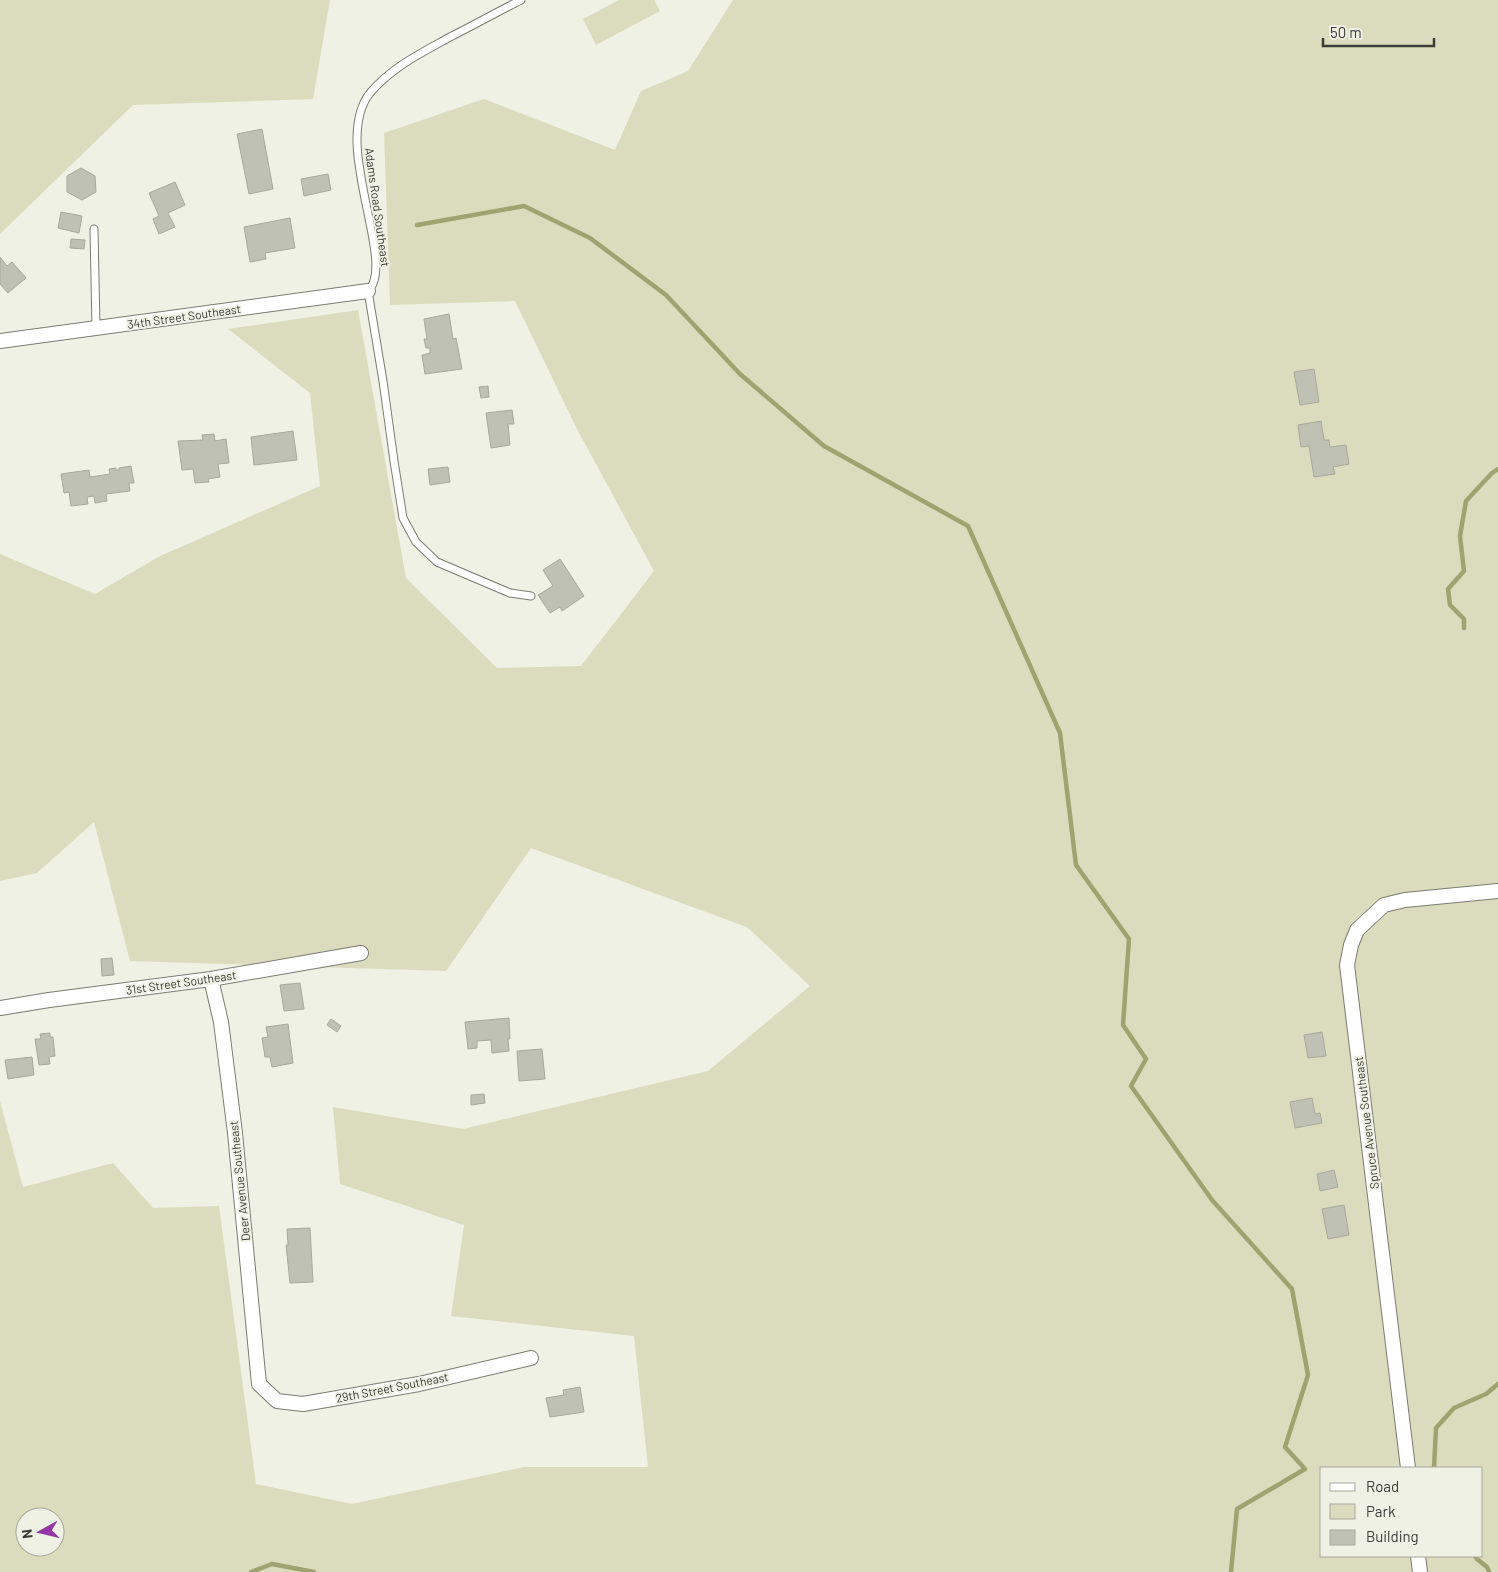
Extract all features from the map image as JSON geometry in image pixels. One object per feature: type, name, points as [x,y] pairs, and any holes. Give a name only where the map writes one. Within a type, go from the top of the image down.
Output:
[{"type":"street","name":"34th Street Southeast","points":[[0,341],[368,291]]},
{"type":"street","name":"Spruce Avenue Southeast","points":[[1408,1467],[1347,966],[1351,945],[1357,930],[1384,906],[1405,900],[1498,891]]},
{"type":"street","name":"31st Street Southeast","points":[[0,1008],[211,979],[361,953]]},
{"type":"street","name":"Deer Avenue Southeast","points":[[211,979],[220,1022],[235,1133],[259,1384]]},
{"type":"street","name":"29th Street Southeast","points":[[259,1384],[277,1401],[303,1404],[419,1384],[531,1358]]},
{"type":"street","points":[[1418,1557],[1420,1572]]},
{"type":"lane","name":"Adams Road Southeast","points":[[368,291],[373,286],[376,271],[374,243],[359,167],[357,141],[361,111],[369,95],[385,77],[405,61],[521,0]]},
{"type":"lane","points":[[94,229],[96,328]]},
{"type":"lane","points":[[368,291],[384,381],[403,518],[416,542],[437,562],[510,593],[531,596]]},
{"type":"green space","points":[[0,0],[330,0],[313,99],[133,105],[0,234]]},
{"type":"green space","points":[[619,0],[654,0],[660,11],[596,45],[583,19]]},
{"type":"green space","points":[[733,0],[1498,0],[1498,1572],[0,1572],[0,1101],[23,1187],[113,1163],[153,1208],[219,1206],[256,1484],[352,1504],[524,1467],[648,1467],[634,1336],[451,1316],[464,1225],[340,1184],[333,1107],[463,1129],[708,1071],[810,986],[747,927],[531,848],[446,971],[130,961],[94,822],[37,873],[0,881],[0,554],[95,594],[158,557],[320,486],[310,393],[228,329],[358,310],[406,578],[497,668],[581,666],[654,571],[577,429],[515,301],[390,305],[384,133],[484,99],[615,150],[641,91],[688,71]]},
{"type":"building","points":[[262,129],[273,189],[249,194],[237,134]]},
{"type":"building","points":[[81,168],[95,176],[96,192],[82,200],[67,192],[67,176]]},
{"type":"building","points":[[328,174],[331,190],[304,196],[301,179]]},
{"type":"building","points":[[175,182],[185,205],[168,213],[175,227],[159,234],[153,219],[159,216],[149,193]]},
{"type":"building","points":[[61,212],[82,216],[79,233],[58,228]]},
{"type":"building","points":[[290,218],[295,248],[265,253],[266,259],[250,262],[244,227]]},
{"type":"building","points":[[71,239],[85,240],[84,249],[70,248]]},
{"type":"building","points":[[0,257],[7,266],[12,262],[26,278],[8,293],[0,284]]},
{"type":"building","points":[[449,314],[453,339],[456,338],[462,369],[425,374],[422,355],[430,353],[430,348],[426,348],[424,339],[427,339],[424,319]]},
{"type":"building","points":[[1314,369],[1319,402],[1300,405],[1294,372]]},
{"type":"building","points":[[488,386],[489,397],[481,398],[479,387]]},
{"type":"building","points":[[512,410],[514,424],[508,424],[510,445],[491,448],[486,413]]},
{"type":"building","points":[[1321,421],[1324,440],[1329,440],[1330,447],[1346,445],[1349,464],[1333,467],[1335,474],[1314,477],[1309,446],[1301,447],[1298,425]]},
{"type":"building","points":[[293,431],[297,460],[254,465],[251,437]]},
{"type":"building","points":[[214,434],[215,441],[226,439],[229,463],[218,464],[220,477],[208,479],[209,482],[195,483],[193,469],[182,470],[178,441],[203,440],[202,435]]},
{"type":"building","points":[[131,466],[134,483],[129,483],[130,491],[106,494],[107,501],[95,503],[94,496],[87,497],[88,504],[71,506],[69,492],[64,493],[61,474],[89,470],[90,477],[110,474],[109,469],[116,468],[116,470],[119,470],[119,468]]},
{"type":"building","points":[[448,467],[450,482],[430,485],[428,469]]},
{"type":"building","points":[[560,559],[584,596],[562,611],[560,607],[550,613],[538,595],[553,586],[543,570]]},
{"type":"building","points":[[112,958],[114,975],[102,976],[101,959]]},
{"type":"building","points":[[300,983],[304,1009],[284,1011],[280,985]]},
{"type":"building","points":[[509,1018],[509,1051],[492,1053],[491,1040],[477,1041],[477,1048],[468,1049],[465,1022]]},
{"type":"building","points":[[331,1019],[341,1026],[337,1032],[327,1025]]},
{"type":"building","points":[[288,1024],[293,1063],[272,1067],[270,1057],[265,1057],[262,1038],[268,1037],[266,1027]]},
{"type":"building","points":[[1322,1032],[1326,1056],[1308,1058],[1304,1035]]},
{"type":"building","points":[[50,1033],[50,1037],[53,1037],[55,1056],[49,1057],[50,1064],[39,1065],[35,1039],[41,1039],[40,1034]]},
{"type":"building","points":[[542,1049],[545,1079],[519,1081],[517,1051]]},
{"type":"building","points":[[32,1057],[34,1075],[8,1079],[5,1060]]},
{"type":"building","points":[[484,1094],[485,1103],[471,1105],[471,1095]]},
{"type":"building","points":[[1312,1098],[1315,1114],[1320,1113],[1322,1123],[1295,1128],[1290,1102]]},
{"type":"building","points":[[1334,1170],[1338,1187],[1320,1191],[1317,1174]]},
{"type":"building","points":[[1344,1205],[1349,1235],[1328,1239],[1322,1209]]},
{"type":"building","points":[[310,1228],[313,1282],[290,1283],[286,1245],[288,1245],[287,1229]]},
{"type":"building","points":[[580,1387],[584,1412],[550,1417],[546,1398],[564,1395],[563,1390]]},
{"type":"waterway","points":[[417,225],[524,206],[590,238],[666,295],[740,374],[824,446],[968,526],[1060,733],[1076,865],[1129,939],[1123,1025],[1146,1059],[1131,1086],[1212,1200],[1292,1289],[1308,1375],[1285,1447],[1305,1469],[1237,1509],[1231,1572]]},
{"type":"waterway","points":[[1464,628],[1464,619],[1450,605],[1448,589],[1464,571],[1460,536],[1466,501],[1498,469]]},
{"type":"waterway","points":[[1434,1467],[1436,1428],[1454,1408],[1486,1394],[1498,1384]]},
{"type":"waterway","points":[[1476,1557],[1487,1567],[1489,1572]]},
{"type":"waterway","points":[[251,1572],[272,1564],[314,1572]]}]
